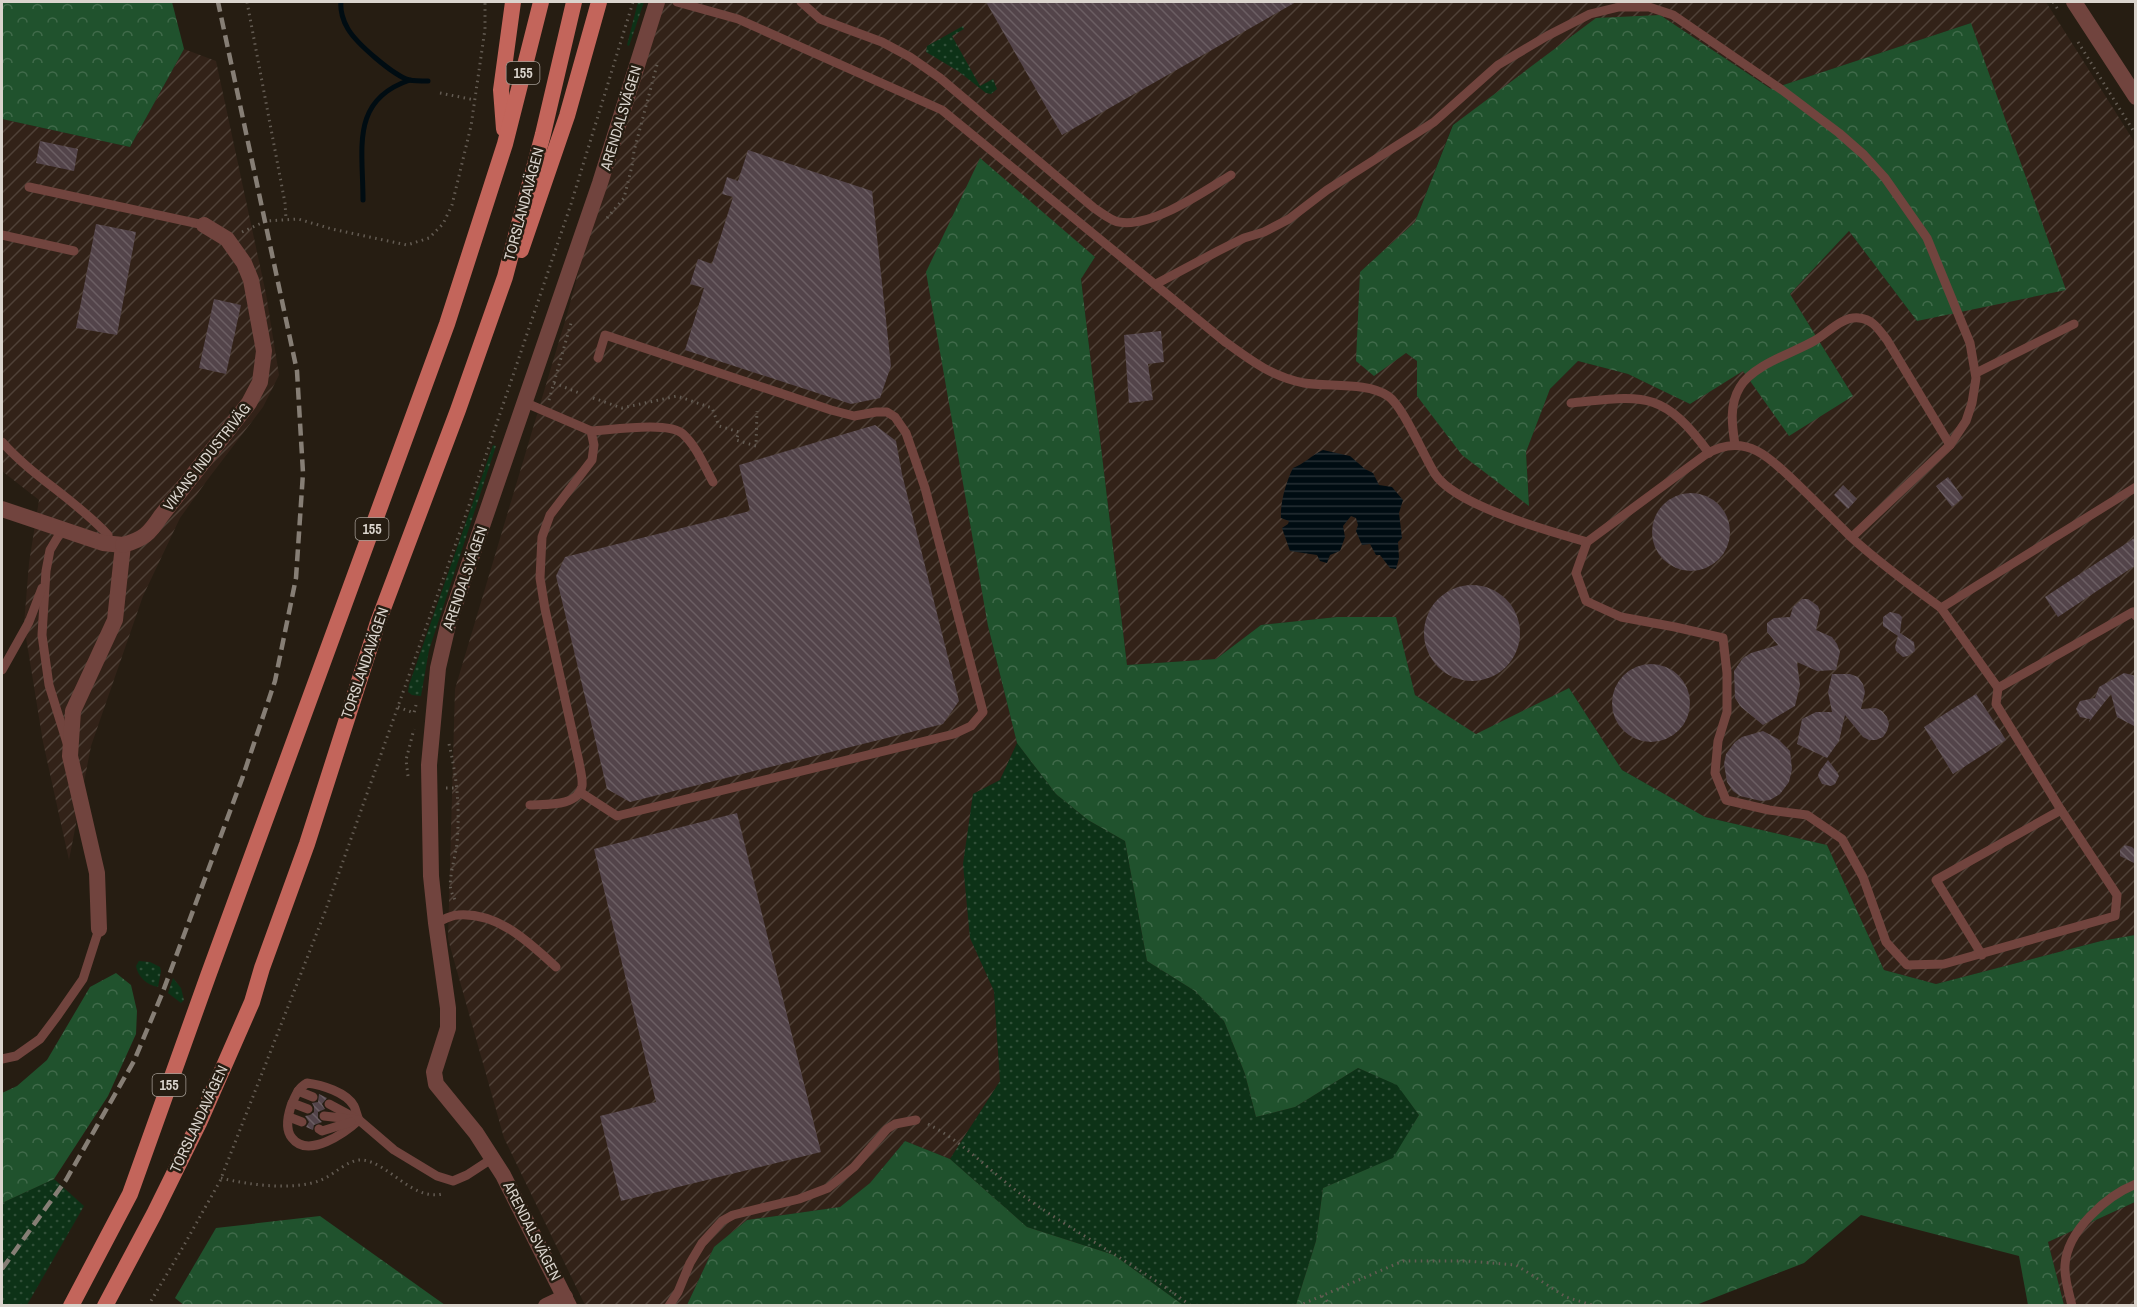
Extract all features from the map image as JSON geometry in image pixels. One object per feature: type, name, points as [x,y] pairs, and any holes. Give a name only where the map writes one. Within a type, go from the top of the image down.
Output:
[{"type":"main road","points":[[505,144],[501,90],[513,2]]},
{"type":"main road","name":"155","points":[[71,1305],[130,1194],[447,324],[505,144],[541,2]]},
{"type":"main road","name":"TORSLANDAVÄGEN","points":[[105,1305],[199,1123],[252,1002],[307,844],[378,622],[458,410],[505,277],[543,134],[574,2]]},
{"type":"main road","points":[[505,277],[524,246],[567,116],[599,2]]},
{"type":"street","name":"ARENDALSVÄGEN","points":[[567,1301],[493,1158],[436,1084],[434,1072],[448,1028],[448,1008],[431,876],[429,789],[432,723],[438,668],[448,625],[600,183],[657,2]]},
{"type":"street","points":[[2074,2],[2136,97]]},
{"type":"street","name":"VIKANS INDUSTRIVÄG","points":[[123,545],[139,540],[150,533],[249,404],[260,382],[264,351],[251,280],[244,263],[226,239],[204,225]]},
{"type":"street","points":[[2,509],[104,543],[123,545],[115,620],[73,711],[70,756],[96,865],[99,929]]},
{"type":"street","points":[[546,1305],[567,1301]]},
{"type":"lane","points":[[677,2],[738,19],[942,110],[1263,369],[1303,383],[1366,388],[1389,396],[1398,406],[1437,477],[1455,491],[1494,512],[1528,525],[1587,542]]},
{"type":"lane","points":[[801,2],[820,18],[882,42],[910,57],[1090,205],[1117,222],[1134,223],[1154,217],[1231,175]]},
{"type":"lane","points":[[1156,284],[1244,238],[1264,232],[1289,219],[1327,190],[1434,122],[1510,56],[1590,14],[1633,6],[1661,10],[1684,21],[1782,90],[1864,155],[1885,178],[1927,238],[1970,343],[1976,373],[1972,403],[1950,445],[1852,537]]},
{"type":"lane","name":"VIKANS INDUSTRIVÄG","points":[[29,187],[204,225]]},
{"type":"lane","points":[[2,235],[74,251]]},
{"type":"lane","points":[[1735,445],[1731,417],[1739,388],[1744,381],[1841,323],[1855,318],[1868,320],[1887,340],[1950,445]]},
{"type":"lane","points":[[1976,373],[2074,324]]},
{"type":"lane","points":[[580,792],[617,816],[954,734],[971,726],[983,712],[926,488],[906,433],[896,417],[887,412],[855,416],[831,410],[605,335],[598,358]]},
{"type":"lane","points":[[1571,403],[1623,398],[1643,399],[1657,403],[1682,419],[1709,453]]},
{"type":"lane","points":[[526,403],[591,431],[667,428],[681,432],[692,445],[713,482]]},
{"type":"lane","points":[[530,805],[567,802],[580,792],[583,785],[540,578],[542,537],[550,515],[592,460],[594,445],[591,431]]},
{"type":"lane","points":[[2,442],[44,482],[93,518],[108,535],[104,543]]},
{"type":"lane","points":[[1735,445],[1756,450],[1778,466],[1894,574],[1941,608],[1998,688],[1996,704],[2116,895],[2115,916],[1944,964],[1906,965],[1886,942],[1863,877],[1842,839],[1807,814],[1769,810],[1726,800],[1715,773],[1718,741],[1727,712],[1727,673],[1723,638],[1621,617],[1586,601],[1576,573],[1587,542],[1709,453],[1715,449],[1735,445]]},
{"type":"lane","points":[[1941,608],[2136,487]]},
{"type":"lane","points":[[62,530],[50,550],[42,635],[47,675],[70,756]]},
{"type":"lane","points":[[2,670],[29,622],[47,577]]},
{"type":"lane","points":[[1998,688],[2133,612],[2136,616]]},
{"type":"lane","points":[[2,649],[10,655]]},
{"type":"lane","points":[[1982,955],[1936,880],[2061,810]]},
{"type":"lane","points":[[436,923],[456,914],[491,919],[522,936],[556,967]]},
{"type":"lane","points":[[2,1059],[16,1056],[24,1051],[40,1039],[52,1023],[83,979],[99,929]]},
{"type":"lane","points":[[307,1083],[322,1085],[353,1104],[359,1120],[328,1140],[308,1146],[297,1144],[290,1135],[289,1117],[292,1103],[298,1091],[307,1083]]},
{"type":"lane","points":[[298,1091],[313,1097]]},
{"type":"lane","points":[[292,1103],[308,1109]]},
{"type":"lane","points":[[329,1104],[359,1120],[394,1150],[437,1176],[453,1181],[493,1158]]},
{"type":"lane","points":[[289,1117],[302,1122]]},
{"type":"lane","points":[[327,1117],[359,1120]]},
{"type":"lane","points":[[319,1129],[322,1131],[359,1120]]},
{"type":"lane","points":[[669,1305],[702,1243],[723,1221],[733,1215],[823,1191],[854,1167],[887,1129],[895,1124],[916,1120]]},
{"type":"lane","points":[[2072,1305],[2065,1278],[2065,1262],[2069,1247],[2078,1230],[2095,1211],[2136,1184]]},
{"type":"path","points":[[247,2],[286,219]]},
{"type":"path","points":[[226,239],[266,221],[286,219],[298,219],[332,229],[407,245],[429,238],[443,224],[452,205],[475,100],[485,29],[485,2]]},
{"type":"path","points":[[148,1305],[221,1178],[328,903],[462,526],[571,204],[633,2]]},
{"type":"path","points":[[2053,2],[2059,11]]},
{"type":"path","points":[[2077,40],[2136,135]]},
{"type":"path","points":[[604,224],[610,212],[624,198],[659,54]]},
{"type":"path","points":[[440,93],[475,100]]},
{"type":"path","points":[[546,411],[573,319]]},
{"type":"path","points":[[554,383],[579,393]]},
{"type":"path","points":[[593,398],[622,408],[677,396],[712,408],[719,426],[739,432],[736,440],[756,446],[757,411]]},
{"type":"path","points":[[408,776],[406,760],[415,726]]},
{"type":"path","points":[[446,788],[457,788]]},
{"type":"path","points":[[916,1120],[922,1121],[953,1139],[1026,1198],[1191,1305]]},
{"type":"path","points":[[221,1178],[278,1186],[309,1183],[322,1180],[359,1160],[369,1161],[415,1189],[432,1196],[446,1193],[453,1181]]},
{"type":"path","points":[[1298,1305],[1403,1261],[1467,1261],[1516,1265],[1566,1297],[1595,1305]]},
{"type":"path","points":[[1322,1296],[1332,1305]]},
{"type":"shaded area","points":[[650,2],[2046,2],[2135,143],[2135,935],[2101,941],[1936,984],[1884,970],[1827,845],[1705,817],[1622,770],[1569,688],[1476,735],[1415,695],[1396,617],[1337,617],[1261,625],[1216,659],[1127,665],[1081,279],[1095,257],[980,159],[988,626],[1017,743],[1000,780],[973,794],[970,937],[994,991],[1000,1081],[950,1159],[905,1141],[870,1183],[840,1207],[747,1220],[714,1247],[687,1305],[585,1305],[504,1138],[448,939],[455,689],[568,311]],"holes":[[[1660,15],[1771,89],[1971,23],[1917,321],[1849,231],[1790,294],[1853,396],[1742,371],[1690,404],[1628,374],[1578,361],[1550,389],[1526,452],[1529,505],[1417,396],[1417,361],[1406,353],[1360,272],[1415,222],[1453,124]]]},
{"type":"shaded area","points":[[184,49],[216,61],[266,294],[279,375],[263,407],[180,518],[143,596],[91,746],[69,860],[43,742],[24,625],[29,563],[39,500],[2,471],[2,119],[130,147]]},
{"type":"shaded area","points":[[1323,450],[1350,456],[1373,473],[1379,485],[1392,487],[1403,500],[1399,513],[1402,538],[1398,542],[1399,558],[1396,569],[1390,568],[1380,555],[1376,555],[1370,544],[1362,545],[1356,531],[1358,525],[1356,518],[1351,516],[1343,526],[1345,537],[1340,551],[1330,555],[1327,563],[1320,561],[1317,555],[1290,551],[1282,528],[1289,521],[1281,518],[1281,506],[1286,486],[1293,468]]},
{"type":"shaded area","points":[[2135,1202],[2135,1305],[2064,1305],[2048,1242]]},
{"type":"green space","points":[[2,2],[172,2],[184,49],[130,147],[2,119]]},
{"type":"green space","points":[[638,2],[644,2],[629,46],[627,45]]},
{"type":"green space","points":[[1660,15],[1771,89],[1971,23],[2066,290],[1917,321],[1849,231],[1790,294],[1853,396],[1789,436],[1743,371],[1690,404],[1628,374],[1578,361],[1550,389],[1526,452],[1529,506],[1462,455],[1417,396],[1417,361],[1406,353],[1374,376],[1356,361],[1360,272],[1415,222],[1453,125],[1596,18]]},
{"type":"green space","points":[[963,26],[964,29],[952,36],[980,86],[993,79],[997,89],[991,94],[986,93],[958,71],[926,52],[927,46]]},
{"type":"green space","points":[[980,158],[1095,257],[1081,279],[1127,665],[1216,659],[1261,625],[1337,617],[1396,617],[1415,695],[1476,734],[1569,688],[1622,770],[1705,817],[1827,845],[1884,970],[1936,984],[2101,941],[2135,935],[2135,1202],[2048,1242],[2064,1305],[2028,1305],[2019,1256],[1861,1215],[1804,1263],[1696,1305],[1296,1305],[1316,1241],[1323,1188],[1393,1158],[1419,1115],[1397,1085],[1358,1068],[1295,1107],[1256,1117],[1245,1074],[1224,1021],[1195,991],[1147,961],[1125,841],[1088,820],[1056,794],[1017,743],[988,626],[926,272]]},
{"type":"green space","points":[[493,445],[496,446],[429,650],[421,696],[412,695],[408,692],[409,685]]},
{"type":"green space","points":[[1017,743],[1056,794],[1088,820],[1125,841],[1147,961],[1195,991],[1224,1021],[1245,1074],[1256,1117],[1295,1107],[1358,1068],[1398,1085],[1419,1115],[1394,1158],[1323,1188],[1316,1241],[1296,1305],[1183,1305],[1114,1255],[1027,1227],[950,1159],[1000,1081],[994,991],[970,938],[963,864],[973,794],[1000,780]]},
{"type":"green space","points":[[139,961],[150,962],[160,967],[158,987],[141,977],[136,966]]},
{"type":"green space","points":[[116,973],[131,985],[137,1011],[136,1034],[108,1096],[54,1179],[2,1203],[2,1093],[17,1086],[47,1060],[90,987]]},
{"type":"green space","points":[[173,978],[181,988],[184,1000],[181,1003],[168,993]]},
{"type":"green space","points":[[905,1141],[950,1159],[1027,1227],[1114,1255],[1183,1305],[687,1305],[714,1247],[747,1220],[840,1207],[870,1183]]},
{"type":"green space","points":[[54,1179],[84,1206],[27,1305],[2,1305],[2,1203]]},
{"type":"green space","points":[[320,1216],[445,1305],[185,1306],[175,1298],[216,1228]]},
{"type":"building","points":[[986,2],[1296,2],[1062,135]]},
{"type":"building","points":[[40,141],[78,149],[74,171],[36,163]]},
{"type":"building","points":[[748,150],[872,191],[891,366],[880,398],[851,404],[685,350],[704,288],[690,284],[698,259],[712,264],[733,197],[722,194],[727,177],[738,181]]},
{"type":"building","points":[[96,224],[136,232],[117,335],[76,328]]},
{"type":"building","points":[[214,299],[241,305],[226,374],[199,368]]},
{"type":"building","points":[[1161,331],[1164,362],[1148,364],[1153,400],[1129,403],[1124,335]]},
{"type":"building","points":[[875,425],[896,441],[902,474],[959,701],[943,724],[630,802],[607,789],[556,576],[565,557],[750,511],[739,465]]},
{"type":"building","points":[[1948,477],[1963,498],[1952,507],[1936,486]]},
{"type":"building","points":[[1843,485],[1857,499],[1848,509],[1834,495]]},
{"type":"building","points":[[1691,493],[1706,496],[1723,510],[1730,532],[1727,547],[1713,564],[1691,571],[1676,568],[1659,554],[1652,532],[1655,517],[1669,500]]},
{"type":"building","points":[[2136,537],[2136,565],[2058,617],[2045,597]]},
{"type":"building","points":[[1472,585],[1490,589],[1506,599],[1516,615],[1520,633],[1516,651],[1506,667],[1490,677],[1472,681],[1454,677],[1438,667],[1428,651],[1424,633],[1428,615],[1438,599],[1454,589]]},
{"type":"building","points":[[1802,599],[1808,599],[1818,606],[1820,612],[1816,630],[1832,637],[1837,644],[1840,652],[1836,670],[1817,671],[1797,662],[1800,685],[1795,706],[1763,725],[1741,707],[1735,698],[1734,671],[1743,658],[1751,653],[1778,645],[1767,632],[1767,623],[1774,618],[1790,617],[1793,607]]},
{"type":"building","points":[[1890,612],[1902,617],[1900,633],[1914,642],[1915,651],[1908,656],[1903,657],[1896,651],[1898,636],[1883,626],[1883,617]]},
{"type":"building","points":[[1651,664],[1666,667],[1683,681],[1690,703],[1687,718],[1673,735],[1651,742],[1636,739],[1619,725],[1612,703],[1615,688],[1629,671]]},
{"type":"building","points":[[2124,673],[2136,676],[2136,727],[2117,717],[2111,694],[2089,722],[2090,719],[2080,717],[2076,709],[2080,701],[2095,698],[2099,687]]},
{"type":"building","points":[[1832,674],[1850,674],[1858,677],[1865,692],[1861,709],[1876,708],[1882,711],[1889,724],[1883,737],[1869,740],[1863,737],[1845,715],[1839,741],[1827,758],[1797,744],[1802,719],[1816,712],[1832,712],[1828,692]]},
{"type":"building","points":[[1976,694],[2006,740],[1953,774],[1924,727]]},
{"type":"building","points":[[1763,731],[1778,739],[1790,751],[1792,769],[1789,782],[1780,794],[1770,800],[1761,801],[1740,796],[1733,791],[1727,782],[1724,764],[1726,754],[1735,742],[1742,737]]},
{"type":"building","points":[[1828,760],[1839,776],[1835,784],[1831,786],[1822,784],[1818,776]]},
{"type":"building","points":[[737,813],[821,1152],[621,1201],[600,1116],[656,1102],[594,849]]},
{"type":"building","points":[[2125,845],[2136,851],[2136,864],[2120,856],[2120,850]]},
{"type":"building","points":[[319,1094],[327,1098],[322,1104],[325,1109],[318,1112],[318,1118],[322,1122],[314,1125],[313,1130],[306,1127],[309,1122],[305,1116],[314,1112],[312,1103],[318,1102]]},
{"type":"waterway","points":[[341,2],[341,12],[346,26],[367,50],[402,77],[409,80],[428,81]]},
{"type":"waterway","points":[[363,200],[362,144],[369,113],[377,100],[391,89],[410,80]]},
{"type":"railway","points":[[2,1269],[66,1180],[134,1061],[162,994],[242,779],[275,681],[296,578],[303,473],[297,371],[218,2]]}]
